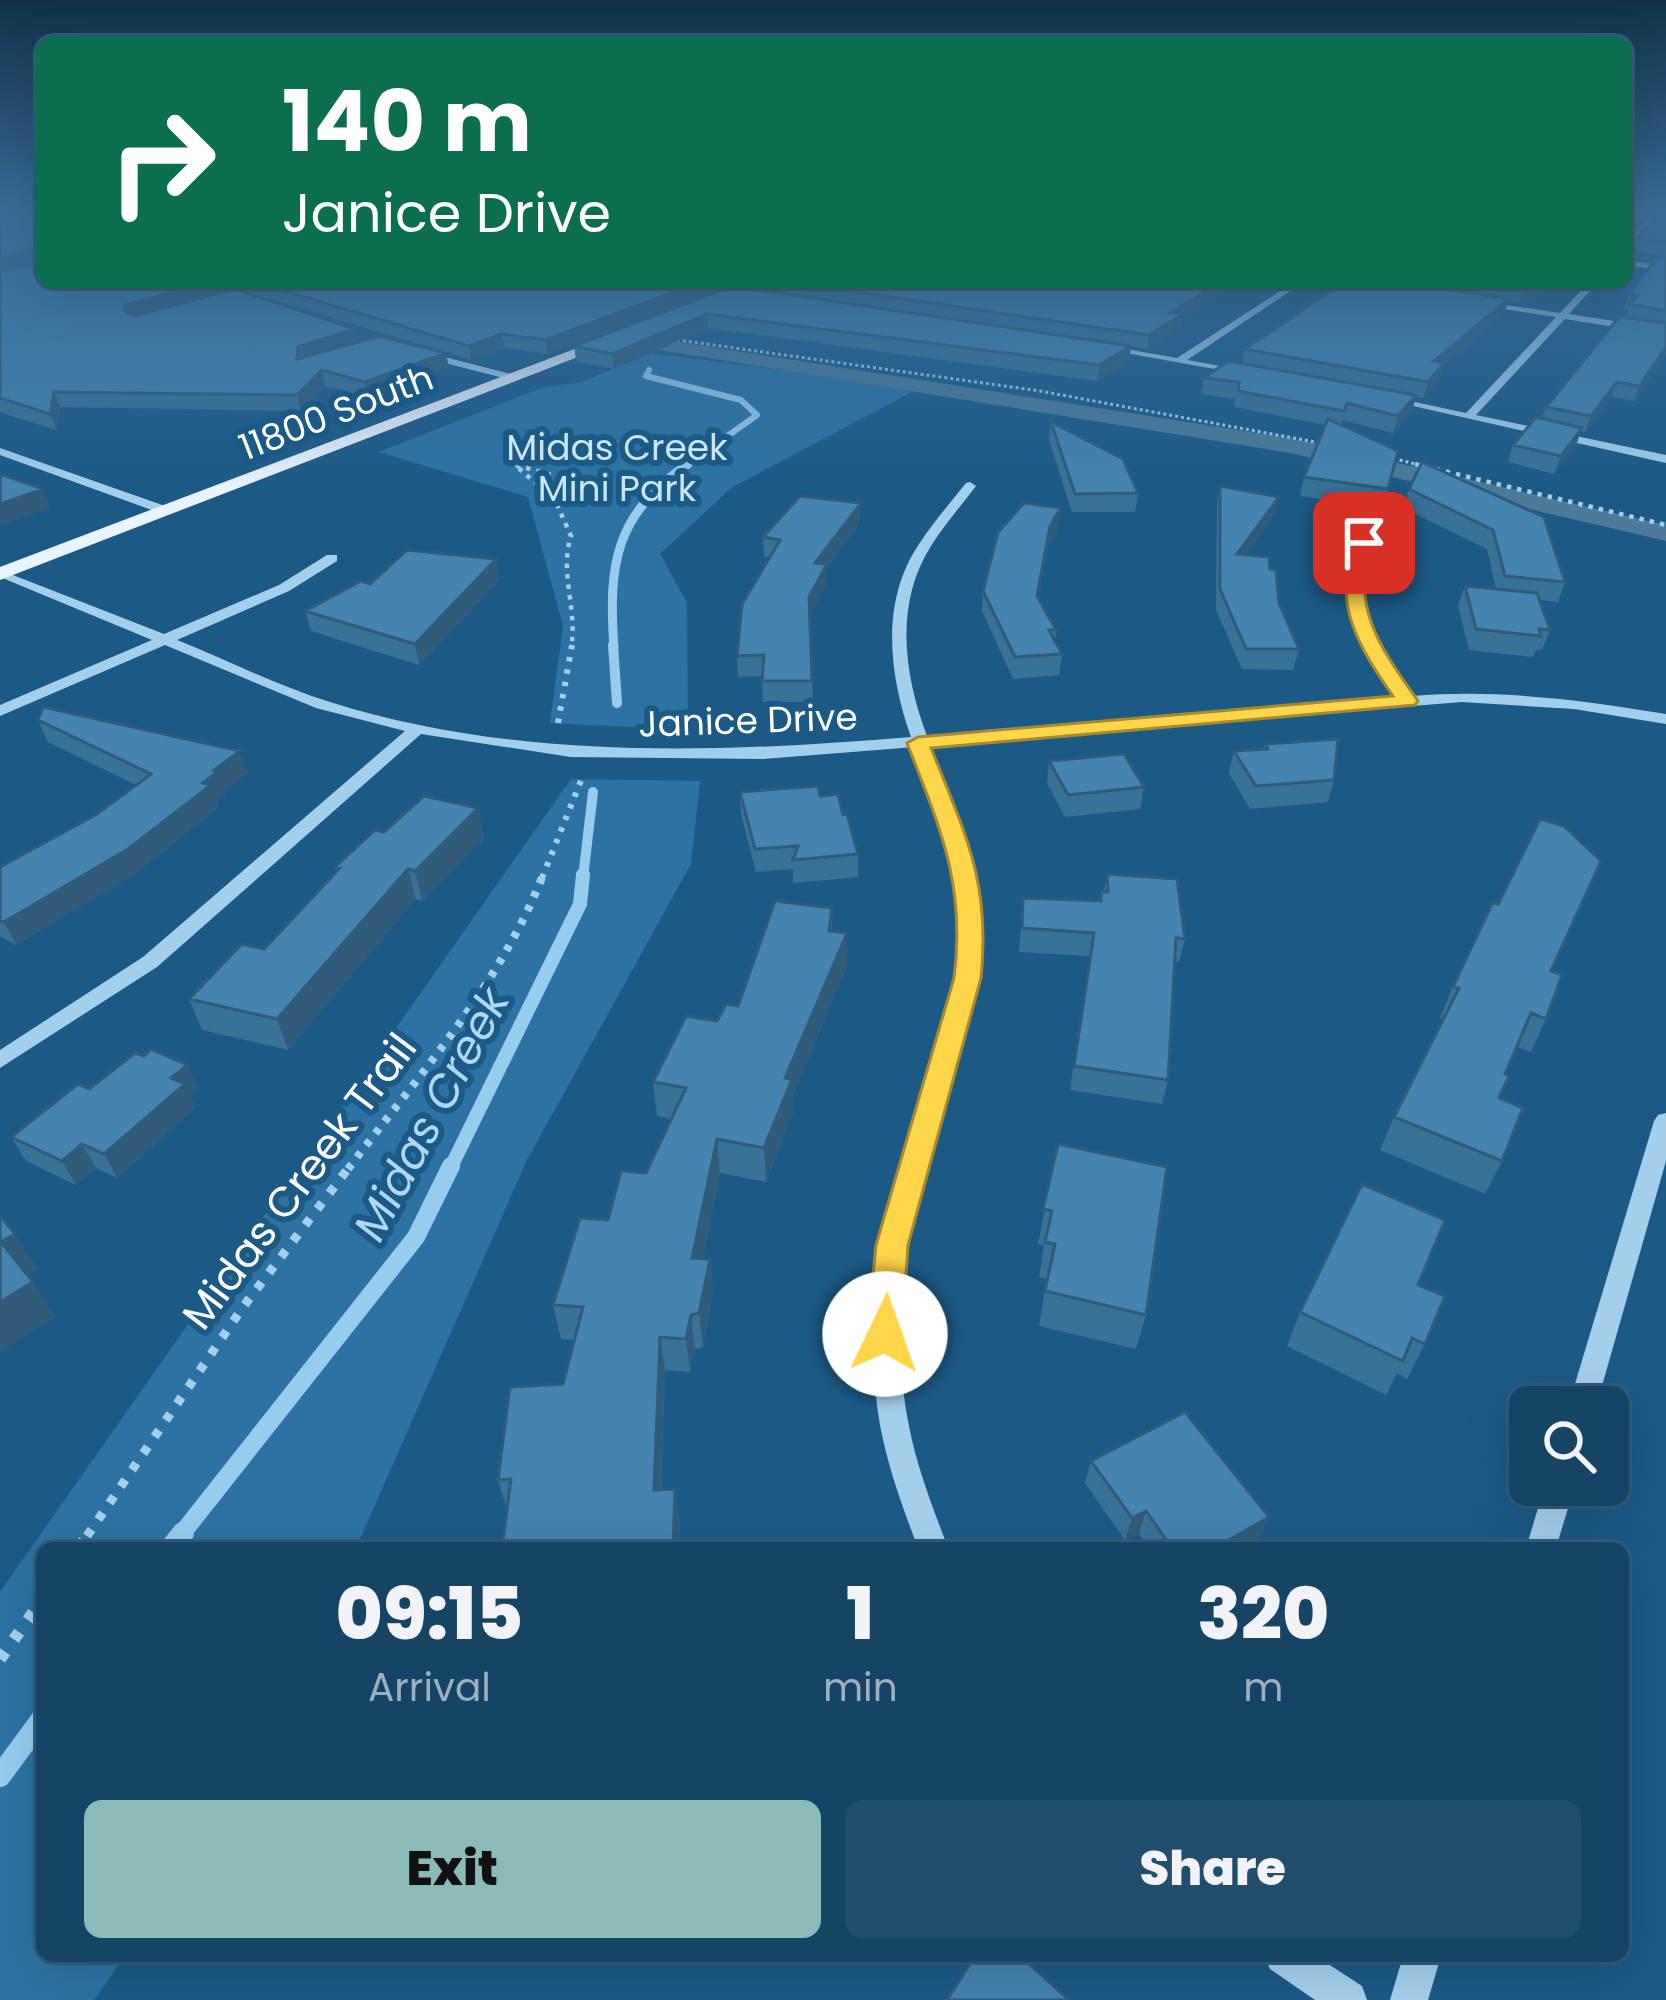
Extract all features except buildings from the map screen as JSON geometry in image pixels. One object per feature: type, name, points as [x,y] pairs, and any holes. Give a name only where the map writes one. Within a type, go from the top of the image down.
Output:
[{"type":"main road","points":[[688,310],[710,301]]},
{"type":"main road","name":"11800 South","points":[[2,573],[628,333]]},
{"type":"street","points":[[1179,361],[1270,301]]},
{"type":"street","points":[[1471,414],[1576,301]]},
{"type":"street","points":[[1474,302],[1666,332]]},
{"type":"street","points":[[1082,345],[1269,377]]},
{"type":"street","points":[[401,349],[511,377]]},
{"type":"street","points":[[1381,398],[1666,459]]},
{"type":"street","points":[[0,451],[164,510]]},
{"type":"street","points":[[931,1542],[896,1435],[884,1304],[892,1245],[968,978],[971,918],[966,864],[918,743],[897,668],[897,623],[920,548],[970,486]]},
{"type":"street","points":[[1364,543],[1354,568],[1354,607],[1371,651],[1407,701]]},
{"type":"street","points":[[0,711],[284,588],[332,558]]},
{"type":"street","name":"Janice Drive","points":[[2,573],[322,705],[490,743],[636,756],[918,743],[1407,701],[1538,700],[1666,719]]},
{"type":"street","points":[[0,1060],[150,962],[417,729]]},
{"type":"street","points":[[1588,1386],[1666,1121]]},
{"type":"street","points":[[1543,1542],[1554,1506]]},
{"type":"street","points":[[1292,1962],[1348,2000]]},
{"type":"street","points":[[1409,2000],[1420,1962]]},
{"type":"path","points":[[655,337],[1040,391],[1337,446]]},
{"type":"path","points":[[1378,455],[1666,525]]},
{"type":"path","points":[[556,731],[575,626],[564,557],[571,536],[555,500],[515,465],[571,481]]},
{"type":"path","name":"Midas Creek Trail","points":[[83,1542],[243,1307],[477,999],[535,898],[582,778]]},
{"type":"path","points":[[0,1659],[36,1608]]},
{"type":"green space","name":"Midas Creek Mini Park","points":[[652,353],[919,388],[731,488],[660,554],[687,603],[688,730],[550,723],[563,626],[528,497],[379,452],[541,388],[581,382]]},
{"type":"green space","points":[[571,779],[700,781],[691,864],[527,1160],[359,1542],[36,1542],[36,1962],[121,1962],[94,2000],[0,2000],[0,1592]]},
{"type":"waterway","points":[[654,344],[1037,401],[1290,445],[1541,500],[1666,533]]},
{"type":"waterway","name":"Midas Creek","points":[[649,370],[646,376],[741,400],[757,415],[686,466]]},
{"type":"waterway","name":"Midas Creek","points":[[614,648],[613,591],[621,543],[645,502],[686,466]]},
{"type":"waterway","name":"Midas Creek","points":[[613,645],[617,703]]},
{"type":"waterway","name":"Midas Creek","points":[[583,878],[593,792]]},
{"type":"waterway","name":"Midas Creek","points":[[450,1169],[580,904],[583,875]]},
{"type":"waterway","name":"Midas Creek","points":[[180,1536],[416,1237],[451,1166]]},
{"type":"waterway","name":"Midas Creek","points":[[176,1542],[183,1533]]},
{"type":"waterway","name":"Midas Creek","points":[[0,1776],[36,1727]]},
{"type":"route","points":[[885,1334],[892,1245],[968,978],[971,948],[966,864],[918,743],[1407,701],[1371,651],[1354,607],[1354,568],[1364,543]]}]
